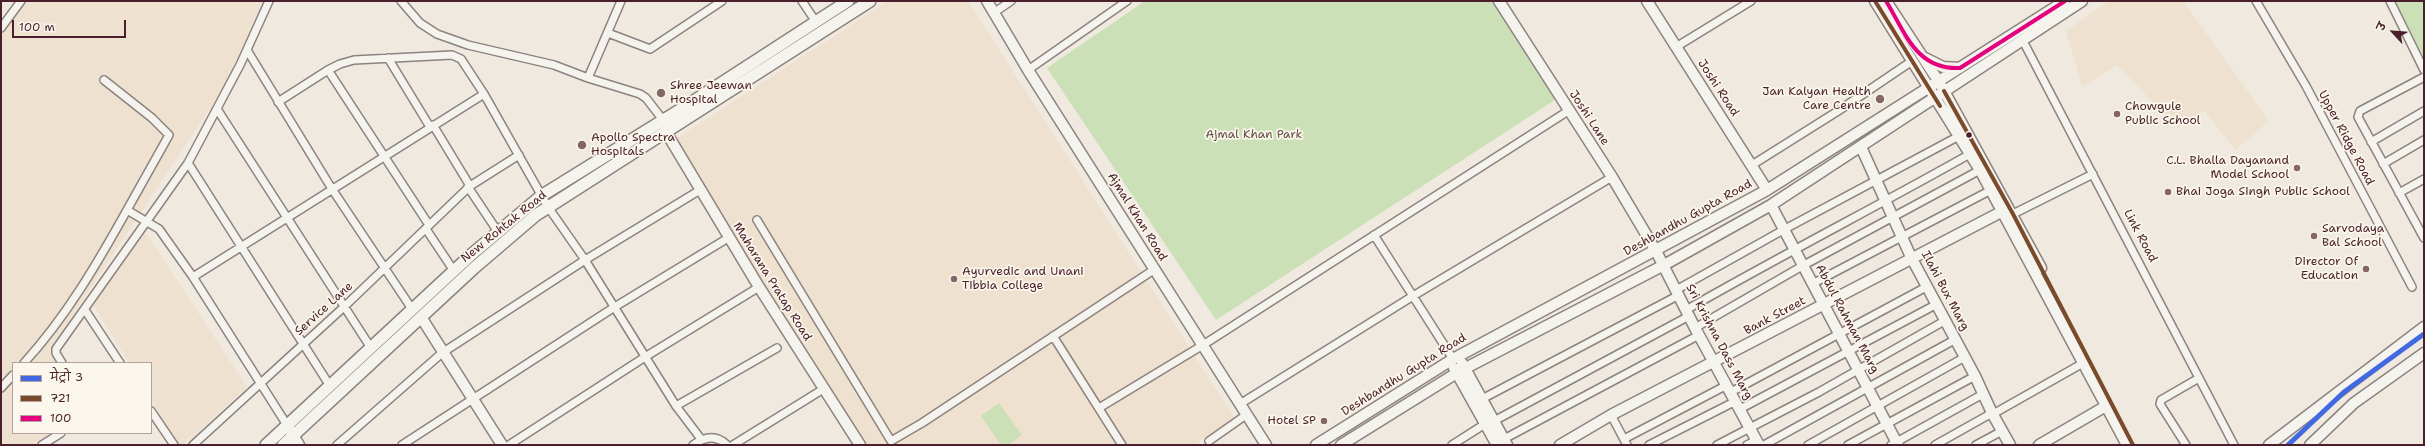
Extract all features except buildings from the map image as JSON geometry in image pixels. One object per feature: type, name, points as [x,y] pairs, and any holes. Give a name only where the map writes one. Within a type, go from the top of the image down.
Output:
[{"type":"main road","name":"New Rohtak Road","points":[[266,445],[412,309],[498,232],[541,196],[663,120],[848,1]]},
{"type":"main road","name":"New Rohtak Road","points":[[283,445],[297,440],[421,317],[474,268],[548,207],[870,1]]},
{"type":"street","points":[[1,28],[21,1]]},
{"type":"street","points":[[61,362],[56,353],[56,349],[146,222],[168,194],[188,163],[247,50],[269,1]]},
{"type":"street","points":[[401,1],[420,23],[437,34],[468,44],[554,65],[588,78],[640,94],[649,102],[663,120]]},
{"type":"street","points":[[588,78],[621,1]]},
{"type":"street","points":[[608,33],[650,49],[722,1]]},
{"type":"street","points":[[802,1],[816,22]]},
{"type":"street","name":"Ajmal Khan Road","points":[[987,1],[995,12],[1028,70],[1266,445]]},
{"type":"street","points":[[995,12],[1011,1]]},
{"type":"street","points":[[1028,70],[1127,1]]},
{"type":"street","name":"Joshi Lane","points":[[1499,1],[1568,111],[1612,177],[1656,251]]},
{"type":"street","name":"Joshi Road","points":[[1647,1],[1767,190]]},
{"type":"street","points":[[1676,47],[1751,1]]},
{"type":"street","points":[[1875,1],[1980,170],[2085,362],[2106,406],[2128,445]]},
{"type":"street","points":[[1886,1],[1941,87],[2013,214],[2133,445]]},
{"type":"street","name":"Deshbandhu Gupta Road","points":[[1941,87],[1960,68],[2065,1]]},
{"type":"street","name":"Deshbandhu Gupta Road","points":[[1316,445],[1454,358],[1656,251],[1767,190],[2022,39],[2082,1]]},
{"type":"street","name":"Upper Ridge Road","points":[[2256,1],[2306,86],[2412,287]]},
{"type":"street","points":[[2390,1],[2424,70]]},
{"type":"street","name":"Link Road","points":[[2022,39],[2234,445]]},
{"type":"street","points":[[247,50],[332,189],[412,309]]},
{"type":"street","points":[[278,102],[328,70],[347,61],[422,55],[456,56],[461,59],[484,94],[541,196],[585,260],[613,308],[676,406],[701,439]]},
{"type":"street","points":[[1922,56],[1943,67],[1960,68]]},
{"type":"street","points":[[388,58],[498,232]]},
{"type":"street","points":[[1752,165],[1838,111],[1912,61]]},
{"type":"street","points":[[328,70],[428,227],[454,271]]},
{"type":"street","points":[[2424,77],[2358,113],[2358,117],[2383,164],[2399,193],[2422,229],[2424,238]]},
{"type":"street","points":[[25,362],[40,346],[84,284],[169,135],[152,118],[104,80]]},
{"type":"street","name":"Deshbandhu Gupta Road","points":[[1341,445],[1461,371],[1664,265],[1770,205],[1861,147],[1931,93]]},
{"type":"street","points":[[193,277],[383,156],[484,94]]},
{"type":"street","points":[[217,109],[371,348]]},
{"type":"street","points":[[1099,408],[1203,345],[1568,111]]},
{"type":"street","points":[[2371,142],[2424,111]]},
{"type":"street","name":"Maharana Pratap Road","points":[[666,132],[728,238],[825,388],[856,444]]},
{"type":"street","points":[[1482,399],[1678,293],[1784,229],[1959,136]]},
{"type":"street","points":[[2383,164],[2424,140]]},
{"type":"street","name":"Ilahi Bux Marg","points":[[1861,147],[1911,257],[1965,356],[2010,445]]},
{"type":"street","points":[[1452,445],[1490,422],[1687,313],[1795,248],[1886,201],[1970,154]]},
{"type":"street","name":"Service Lane","points":[[193,445],[385,269],[469,186],[519,155]]},
{"type":"street","points":[[188,163],[330,386]]},
{"type":"street","points":[[1374,235],[1454,358],[1490,422],[1500,444],[1697,332],[1804,265],[1894,218],[1980,170]]},
{"type":"street","points":[[2013,214],[2093,174]]},
{"type":"street","points":[[1240,404],[1413,296],[1612,177]]},
{"type":"street","points":[[2399,193],[2424,179]]},
{"type":"street","points":[[337,445],[442,353],[585,260],[700,190]]},
{"type":"street","points":[[1814,283],[1991,190]]},
{"type":"street","name":"Abdul Rahman Marg","points":[[1770,205],[1840,332],[1887,424],[1895,444]]},
{"type":"street","points":[[127,210],[158,229],[193,277],[297,440]]},
{"type":"street","name":"Bank Street","points":[[1560,445],[1611,415],[1716,363],[1911,257],[2003,211]]},
{"type":"street","points":[[757,220],[891,441],[922,423],[1154,269]]},
{"type":"street","points":[[402,445],[613,308],[728,238]]},
{"type":"street","name":"Sri Krishna Dass Marg","points":[[1656,251],[1697,332],[1716,363],[1750,428],[1760,443]]},
{"type":"street","points":[[1649,445],[1734,397],[1840,332],[1928,286]]},
{"type":"street","points":[[509,445],[645,357],[759,287]]},
{"type":"street","points":[[1611,415],[1625,443],[1684,410],[1734,397],[1850,352],[1937,304]]},
{"type":"street","points":[[85,310],[119,362]]},
{"type":"street","points":[[421,317],[442,353],[502,445]]},
{"type":"street","points":[[1717,445],[1859,370],[1946,320]]},
{"type":"street","points":[[2269,445],[2424,327]]},
{"type":"street","points":[[1053,336],[1122,445]]},
{"type":"street","points":[[1747,445],[1760,443],[1868,388],[1956,339]]},
{"type":"street","points":[[676,406],[777,348]]},
{"type":"street","points":[[2310,445],[2354,403],[2424,353]]},
{"type":"street","points":[[1808,445],[1965,356]]},
{"type":"street","points":[[1935,445],[2085,362]]},
{"type":"street","points":[[1461,371],[1482,399],[1490,422]]},
{"type":"street","points":[[1,388],[12,376]]},
{"type":"street","points":[[1848,445],[1975,376]]},
{"type":"street","points":[[2186,445],[2160,404],[2161,400],[2200,378]]},
{"type":"street","points":[[733,445],[825,388]]},
{"type":"street","points":[[1895,444],[1983,394]]},
{"type":"street","points":[[2039,445],[2106,406]]},
{"type":"street","points":[[152,412],[174,445]]},
{"type":"street","points":[[1209,441],[1246,415]]},
{"type":"street","points":[[1976,445],[2002,431]]},
{"type":"street","points":[[42,445],[59,434]]},
{"type":"street","points":[[693,445],[701,439],[717,438],[727,445]]},
{"type":"shaded area","points":[[26,1],[263,1],[223,89],[54,343],[64,362],[12,362],[12,434],[49,434],[33,445],[1,445],[1,31]]},
{"type":"shaded area","name":"Ayurvedic and Unani Tibbia College","points":[[888,1],[968,1],[1235,419],[1194,445],[866,445],[674,140]]},
{"type":"shaded area","points":[[2109,1],[2183,1],[2269,121],[2235,150],[2204,110],[2178,128],[2117,65],[2082,87],[2066,31]]},
{"type":"shaded area","points":[[146,233],[247,387],[183,445],[178,445],[152,402],[152,362],[128,362],[92,302]]},
{"type":"green space","name":"Ajmal Khan Park","points":[[1145,1],[1494,1],[1558,98],[1216,320],[1047,68]]},
{"type":"green space","points":[[2395,1],[2424,1],[2424,58]]},
{"type":"green space","points":[[999,403],[1022,435],[1008,445],[1001,445],[981,416]]},
{"type":"metro line","name":"3","points":[[2288,445],[2344,392],[2424,334]]},
{"type":"transit line","name":"721","points":[[1875,1],[1940,106]]},
{"type":"transit line","name":"100","points":[[1886,1],[1906,36],[1922,56],[1933,63],[1945,67],[1960,68],[2065,1]]},
{"type":"transit line","name":"721","points":[[1944,91],[2013,214],[2133,445]]},
{"type":"place","name":"Shree Jeewan Hospital","points":[[661,93]]},
{"type":"place","name":"Jan Kalyan Health Care Centre","points":[[1880,99]]},
{"type":"place","name":"Chowgule Public School","points":[[2117,114]]},
{"type":"place","name":"Apollo Spectra Hospitals","points":[[582,145]]},
{"type":"place","name":"C.L. Bhalla Dayanand Model School","points":[[2297,168]]},
{"type":"place","name":"Bhai Joga Singh Public School","points":[[2168,192]]},
{"type":"place","name":"Sarvodaya Bal School","points":[[2314,236]]},
{"type":"place","name":"Director Of Education","points":[[2366,269]]},
{"type":"place","name":"Ayurvedic and Unani Tibbia College","points":[[954,279]]},
{"type":"place","name":"Hotel SP","points":[[1324,421]]}]
